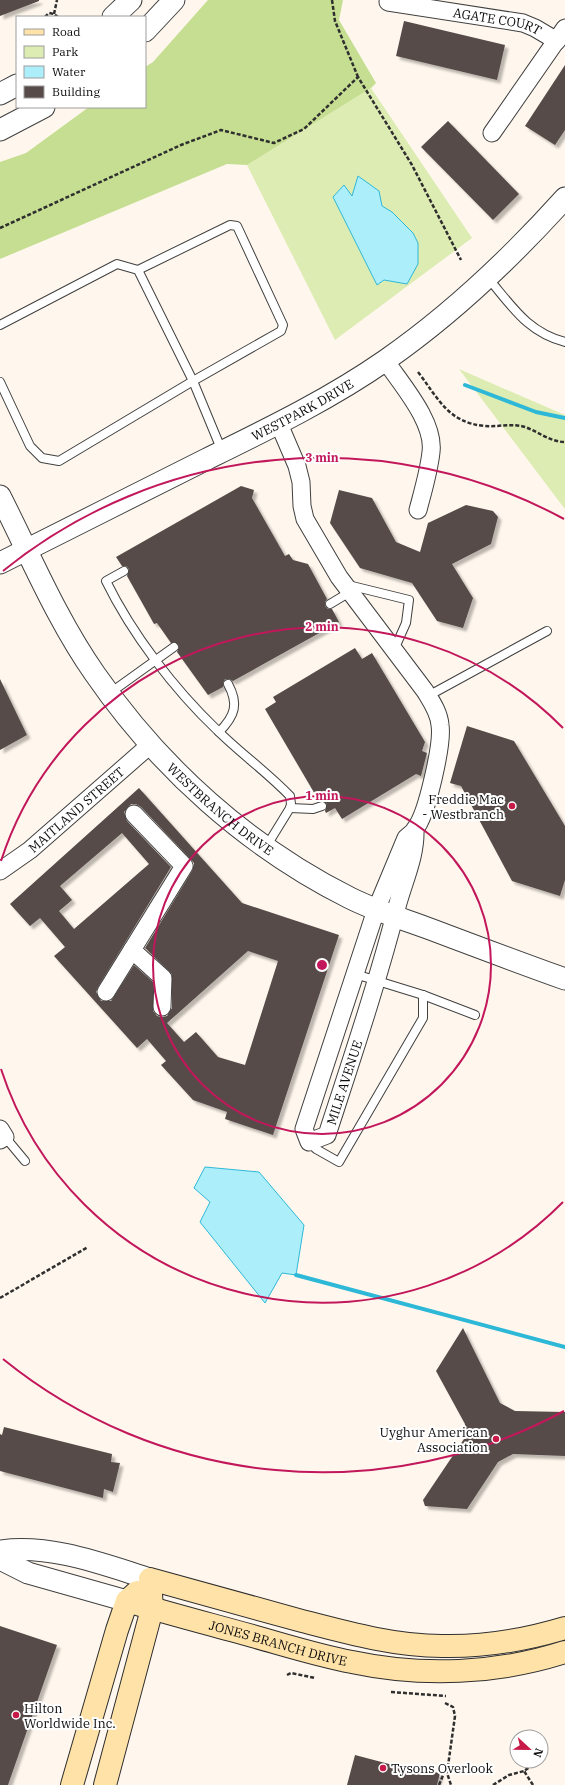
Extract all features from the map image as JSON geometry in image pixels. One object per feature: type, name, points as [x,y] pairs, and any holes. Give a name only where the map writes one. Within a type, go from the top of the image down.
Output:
[{"type":"main road","points":[[72,1785],[117,1630],[127,1601],[150,1579]]},
{"type":"main road","points":[[104,1785],[152,1609],[150,1579]]},
{"type":"main road","name":"JONES BRANCH DRIVE","points":[[150,1579],[360,1636],[380,1640],[418,1660],[457,1646],[500,1643],[536,1636],[565,1628]]},
{"type":"main road","name":"JONES BRANCH DRIVE","points":[[127,1601],[334,1659],[418,1660],[462,1670],[521,1664],[565,1652]]},
{"type":"street","points":[[115,16],[132,0]]},
{"type":"street","points":[[146,30],[174,0]]},
{"type":"street","name":"AGATE COURT","points":[[388,2],[523,23],[561,35]]},
{"type":"street","points":[[492,134],[561,35]]},
{"type":"street","points":[[0,94],[16,86]]},
{"type":"street","points":[[0,130],[42,108]]},
{"type":"street","name":"WESTPARK DRIVE","points":[[0,563],[279,424],[334,393],[385,360],[447,313],[488,278],[533,233],[565,198]]},
{"type":"street","points":[[385,360],[419,410],[431,440],[431,452],[418,510]]},
{"type":"street","points":[[279,424],[297,466],[301,482],[302,506],[305,519],[331,565],[428,696],[440,724],[440,746],[423,812],[415,829],[416,846],[386,913]]},
{"type":"street","name":"WESTBRANCH DRIVE","points":[[0,496],[69,633],[109,694],[150,745],[189,784],[226,817],[265,847],[305,873],[386,913],[565,979]]},
{"type":"street","name":"MAITLAND STREET","points":[[0,872],[30,850],[150,745]]},
{"type":"street","points":[[106,992],[184,866],[134,814]]},
{"type":"street","name":"MILE AVENUE","points":[[386,913],[388,946],[327,1135],[309,1142],[304,1128],[355,974],[386,913]]},
{"type":"street","points":[[132,950],[163,978],[162,1006]]},
{"type":"street","name":"JONES BRANCH DRIVE","points":[[0,1551],[17,1549],[44,1550],[150,1579]]},
{"type":"street","name":"JONES BRANCH DRIVE","points":[[0,1559],[28,1573],[127,1601]]},
{"type":"lane","points":[[0,326],[117,264],[138,270],[230,224],[237,226],[283,325],[281,332],[194,380],[59,461],[42,458],[30,446],[3,397],[0,382]]},
{"type":"lane","points":[[138,270],[194,380],[222,452]]},
{"type":"lane","points":[[488,278],[521,317],[536,331],[565,342]]},
{"type":"lane","points":[[124,571],[106,581],[130,625],[156,662],[219,732],[290,796],[290,808],[265,847]]},
{"type":"lane","points":[[330,604],[347,588],[409,600],[406,623],[394,650]]},
{"type":"lane","points":[[428,696],[547,631]]},
{"type":"lane","points":[[109,694],[156,662],[174,647]]},
{"type":"lane","points":[[219,732],[228,723],[234,710],[233,694],[228,684]]},
{"type":"lane","points":[[290,808],[313,809],[322,806]]},
{"type":"lane","points":[[355,974],[423,995],[475,1015]]},
{"type":"lane","points":[[309,1142],[316,1149],[339,1162],[423,1018],[423,995]]},
{"type":"lane","points":[[2,1135],[25,1162]]},
{"type":"path","points":[[54,14],[57,0]]},
{"type":"path","points":[[332,0],[335,21],[358,77],[412,166],[461,260]]},
{"type":"path","points":[[46,16],[49,13],[57,16]]},
{"type":"path","points":[[0,228],[181,144],[221,130],[274,143],[304,128],[358,77]]},
{"type":"path","points":[[418,372],[441,404],[461,420],[485,426],[524,427],[549,439],[565,442]]},
{"type":"path","points":[[0,1298],[88,1247]]},
{"type":"path","points":[[286,1675],[291,1673],[314,1678]]},
{"type":"path","points":[[390,1692],[446,1696]]},
{"type":"path","points":[[445,1703],[453,1707],[455,1716],[447,1778],[450,1784],[454,1785]]},
{"type":"path","points":[[439,1785],[448,1766]]},
{"type":"path","points":[[493,1785],[509,1775],[527,1769]]},
{"type":"path","points":[[524,1771],[533,1785]]},
{"type":"green space","points":[[208,0],[343,0],[339,20],[376,83],[371,88],[247,165],[227,164],[0,259],[0,162],[26,153],[88,108],[146,108],[146,66],[153,62]]},
{"type":"green space","points":[[371,88],[472,238],[335,340],[247,165]]},
{"type":"green space","points":[[459,369],[565,415],[565,509],[558,500]]},
{"type":"water","points":[[358,176],[379,191],[382,206],[392,212],[413,233],[418,243],[418,264],[407,284],[384,280],[377,285],[333,197],[344,185],[352,196]]},
{"type":"water","points":[[205,1167],[259,1172],[304,1225],[296,1275],[282,1273],[265,1303],[200,1222],[210,1202],[194,1188]]},
{"type":"building","points":[[0,0],[39,0],[39,1],[0,16]]},
{"type":"building","points":[[404,21],[505,45],[497,80],[396,56]]},
{"type":"building","points":[[565,65],[565,130],[555,145],[525,126]]},
{"type":"building","points":[[448,121],[519,194],[493,220],[421,147]]},
{"type":"building","points":[[241,486],[254,490],[252,498],[285,556],[289,554],[293,560],[308,564],[327,599],[325,606],[328,609],[332,609],[339,622],[233,681],[225,679],[223,687],[208,695],[177,652],[179,647],[178,644],[171,643],[157,623],[154,624],[127,576],[129,569],[126,566],[122,566],[116,557]]},
{"type":"building","points":[[339,490],[372,498],[396,542],[420,552],[428,523],[466,505],[493,511],[498,517],[491,544],[452,564],[473,598],[463,628],[437,621],[412,583],[360,568],[330,523]]},
{"type":"building","points":[[355,648],[362,659],[372,653],[425,742],[422,751],[427,753],[421,776],[416,774],[342,819],[335,808],[326,813],[325,811],[327,804],[323,801],[319,801],[265,709],[276,702],[273,697]]},
{"type":"building","points":[[0,679],[27,735],[0,750]]},
{"type":"building","name":"Freddie Mac - Westbranch","points":[[467,726],[514,741],[565,826],[565,880],[560,896],[512,881],[461,786],[450,783]]},
{"type":"building","points":[[139,788],[242,903],[339,935],[273,1135],[225,1119],[227,1112],[193,1100],[161,1065],[166,1061],[147,1039],[137,1048],[54,956],[65,947],[40,918],[30,926],[10,904]],"holes":[[[131,804],[136,804],[141,807],[194,863],[192,871],[145,948],[172,974],[172,1008],[167,1016],[162,1017],[157,1016],[153,1011],[153,982],[134,965],[111,1001],[101,1001],[96,992],[171,867],[127,821],[124,812]],[[122,833],[149,864],[74,929],[59,911],[72,900],[60,886]],[[248,951],[278,961],[245,1065],[218,1057],[196,1032],[184,1042],[167,1023]]]},
{"type":"building","points":[[463,1328],[500,1403],[515,1411],[565,1412],[565,1456],[513,1454],[498,1462],[467,1509],[425,1506],[423,1500],[464,1439],[465,1424],[436,1371]]},
{"type":"building","points":[[4,1427],[112,1454],[111,1462],[120,1463],[113,1492],[104,1489],[103,1498],[0,1471],[0,1434],[2,1435]]},
{"type":"building","name":"Hilton Worldwide Inc.","points":[[0,1626],[57,1645],[8,1785],[0,1785]]},
{"type":"building","name":"Tysons Overlook","points":[[355,1755],[389,1764],[440,1773],[437,1785],[347,1785]]},
{"type":"waterway","points":[[465,385],[536,412],[565,418]]},
{"type":"waterway","points":[[296,1275],[565,1347]]},
{"type":"place","name":"Freddie Mac - Westbranch","points":[[512,806]]},
{"type":"place","name":"Uyghur American Association","points":[[496,1439]]},
{"type":"place","name":"Hilton Worldwide Inc.","points":[[16,1715]]},
{"type":"place","name":"Tysons Overlook","points":[[383,1768]]}]
